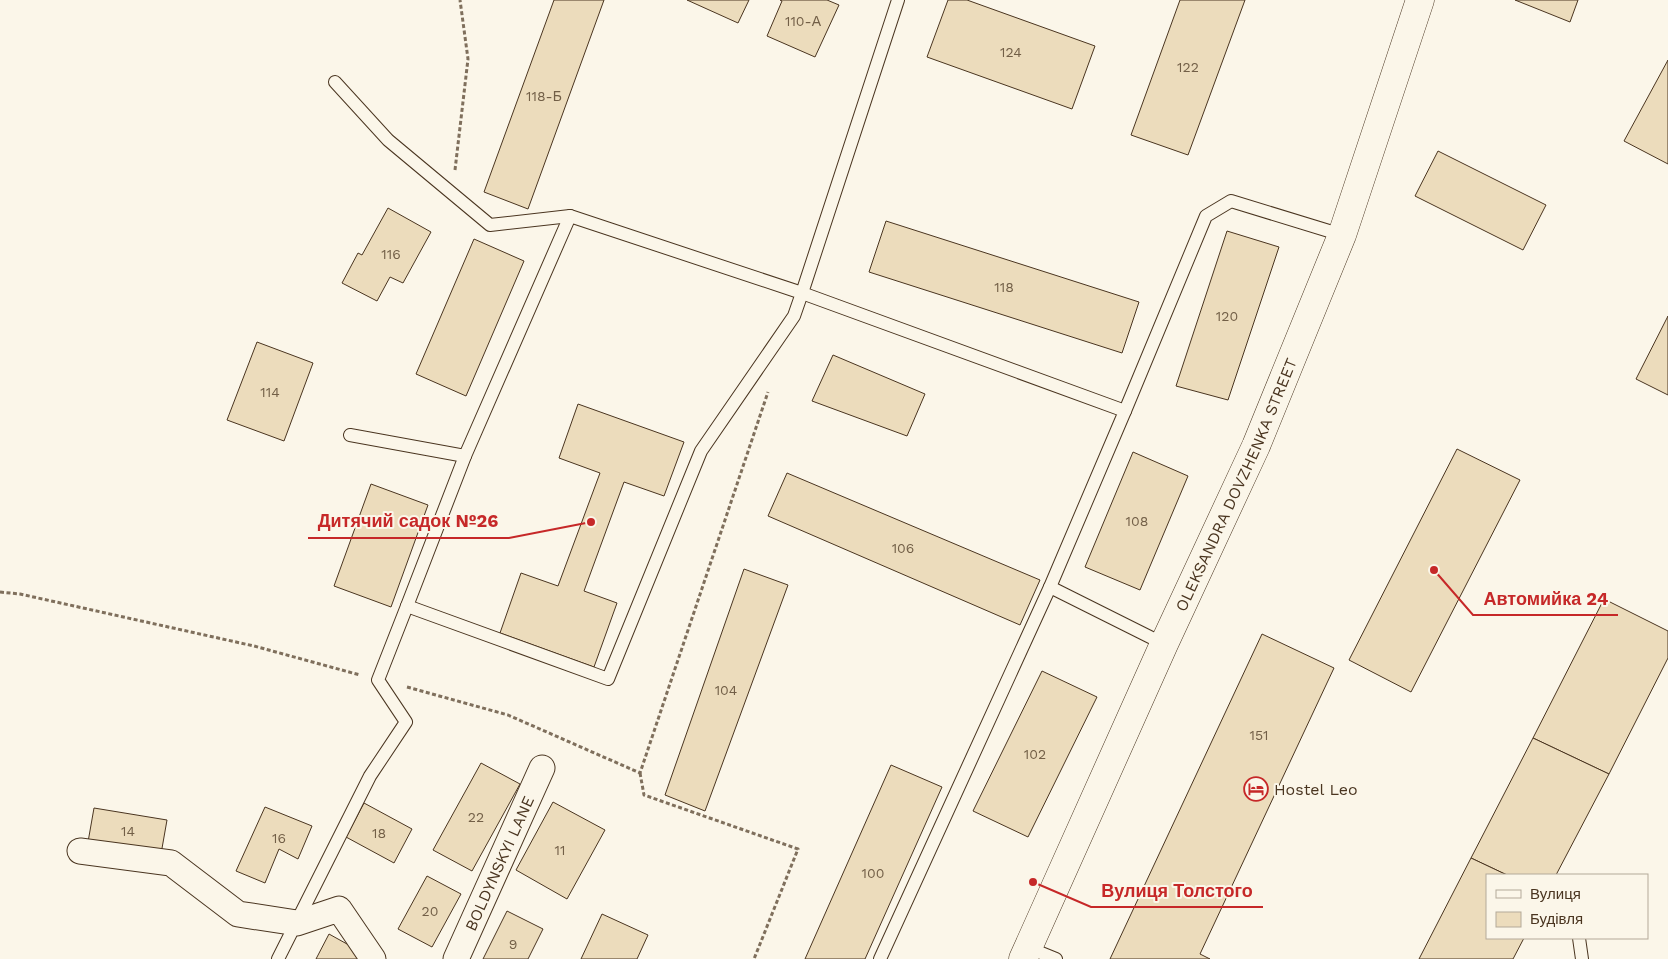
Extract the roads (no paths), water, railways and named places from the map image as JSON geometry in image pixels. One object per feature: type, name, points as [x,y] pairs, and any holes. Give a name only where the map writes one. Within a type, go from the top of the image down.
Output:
[{"type":"main road","name":"OLEKSANDRA DOVZHENKA STREET","points":[[1026,953],[1164,644],[1256,446],[1342,235],[1420,0]]},
{"type":"street","name":"BOLDYNSKYI LANE","points":[[456,959],[542,768]]},
{"type":"street","points":[[80,851],[170,863],[238,914],[297,923],[338,909],[373,959]]},
{"type":"lane","points":[[407,606],[608,679],[702,451],[794,316],[898,0]]},
{"type":"lane","points":[[335,82],[388,140],[490,225],[570,216],[802,293],[1125,411]]},
{"type":"lane","points":[[880,959],[1050,587],[1206,216],[1231,201],[1342,235]]},
{"type":"lane","points":[[278,959],[370,776],[406,722],[378,680],[465,456],[570,216]]},
{"type":"lane","points":[[350,435],[465,456]]},
{"type":"lane","points":[[1050,587],[1164,644]]},
{"type":"lane","points":[[1579,939],[1582,959]]},
{"type":"lane","points":[[1026,953],[1056,959]]},
{"type":"place","name":"Дитячий садок №26","points":[[591,522]]},
{"type":"place","name":"Автомийка 24","points":[[1434,570]]},
{"type":"place","name":"Hostel Leo","points":[[1256,789]]},
{"type":"place","name":"Вулиця Толстого","points":[[1033,882]]}]
